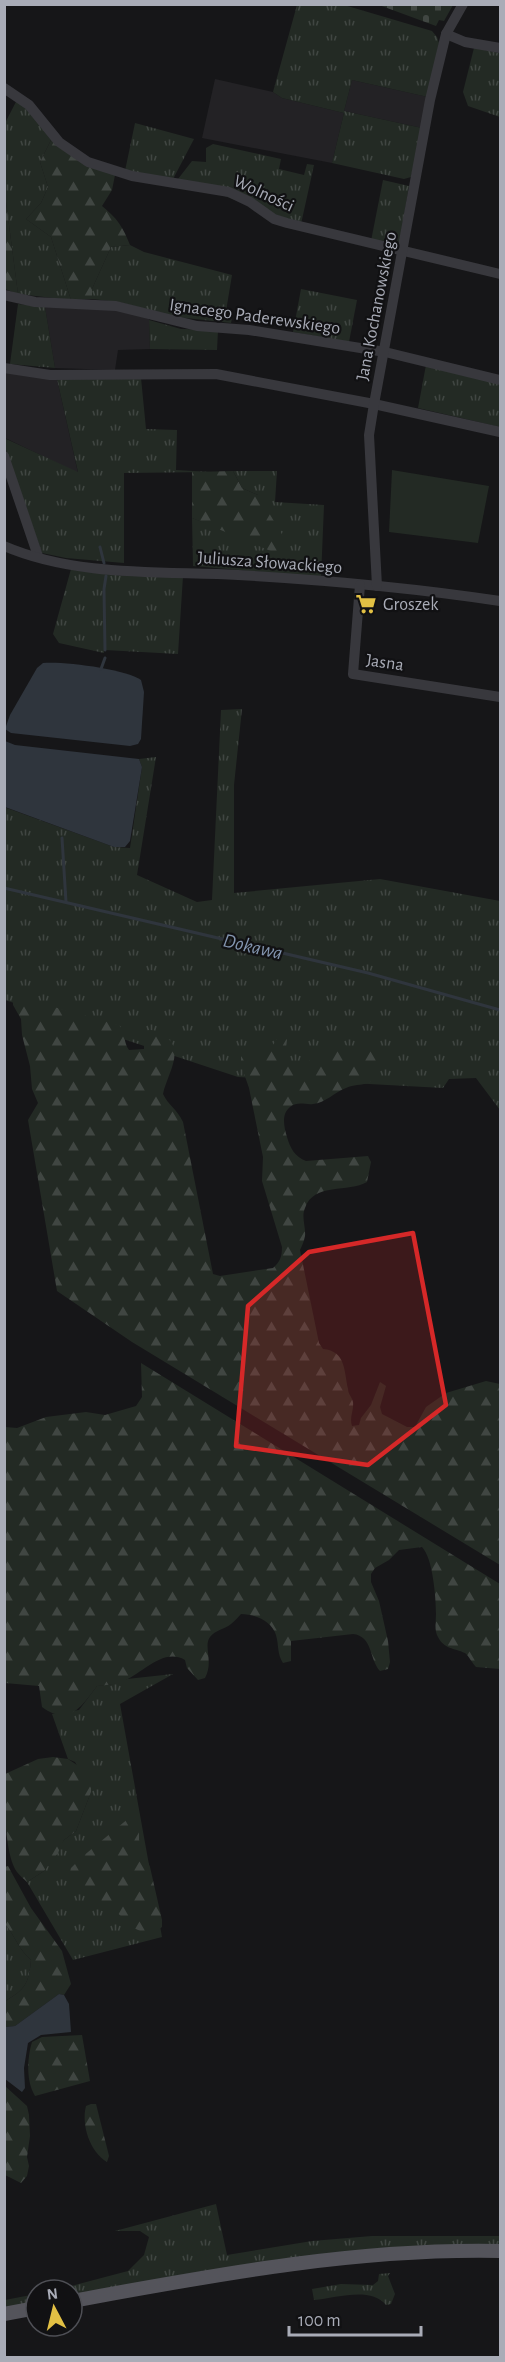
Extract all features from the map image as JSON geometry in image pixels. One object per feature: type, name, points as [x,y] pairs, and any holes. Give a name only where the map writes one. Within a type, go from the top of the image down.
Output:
[{"type":"main road","points":[[84,2299],[219,2275],[330,2259],[414,2253],[501,2251]]},
{"type":"main road","points":[[4,2314],[24,2310]]},
{"type":"street","name":"Jana Kochanowskiego","points":[[377,586],[369,435],[425,124],[446,34],[463,4]]},
{"type":"street","points":[[446,34],[465,42],[501,48]]},
{"type":"street","name":"Wolności","points":[[4,87],[29,105],[59,142],[88,162],[132,176],[229,192],[250,202],[274,219],[287,224],[501,274]]},
{"type":"street","name":"Ignacego Paderewskiego","points":[[4,295],[35,302],[116,306],[197,326],[249,330],[385,352],[501,380]]},
{"type":"street","points":[[4,368],[50,375],[216,374],[374,404],[501,432]]},
{"type":"street","points":[[4,456],[38,556]]},
{"type":"street","name":"Juliusza Słowackiego","points":[[4,546],[70,565],[377,586],[442,592],[501,601]]},
{"type":"street","name":"Jasna","points":[[360,585],[352,674],[501,697]]},
{"type":"highlighted area","points":[[413,1233],[446,1405],[368,1465],[236,1446],[248,1306],[309,1252]]},
{"type":"shaded area","points":[[215,79],[273,92],[282,98],[344,113],[332,163],[202,138]]},
{"type":"shaded area","points":[[352,80],[428,97],[422,128],[344,111]]},
{"type":"shaded area","points":[[45,307],[118,310],[149,319],[150,349],[118,350],[115,370],[55,368]]},
{"type":"shaded area","points":[[5,369],[57,379],[78,473],[5,438]]},
{"type":"shaded area","points":[[43,663],[94,667],[122,672],[141,680],[144,692],[141,739],[138,744],[130,746],[11,733],[5,729],[10,715],[37,668]]},
{"type":"shaded area","points":[[5,741],[15,745],[139,759],[142,767],[130,841],[125,847],[114,847],[5,807]]},
{"type":"shaded area","points":[[59,1994],[64,1995],[69,2004],[71,2032],[41,2035],[28,2043],[24,2068],[25,2088],[22,2092],[5,2079],[5,2027],[15,2026]]},
{"type":"green space","points":[[297,5],[344,5],[432,31],[437,37],[439,43],[428,97],[352,80],[344,111],[422,128],[411,177],[404,179],[332,163],[344,113],[282,98],[273,92]]},
{"type":"green space","points":[[379,5],[453,5],[444,21],[439,20],[436,26]]},
{"type":"green space","points":[[474,48],[500,53],[500,117],[468,106],[463,92]]},
{"type":"green space","points":[[18,98],[53,136],[40,162],[48,187],[41,203],[26,219],[51,237],[71,300],[18,294],[5,194],[4,125]]},
{"type":"green space","points":[[135,123],[194,139],[172,181],[125,171]]},
{"type":"green space","points":[[53,136],[115,175],[112,190],[102,206],[119,223],[130,245],[111,247],[92,289],[92,299],[71,300],[51,237],[26,219],[41,203],[48,187],[40,162]]},
{"type":"green space","points":[[213,144],[281,159],[279,169],[304,175],[307,164],[314,165],[301,224],[178,179],[192,161],[206,162],[206,148]]},
{"type":"green space","points":[[383,180],[409,186],[399,246],[371,241]]},
{"type":"green space","points":[[5,194],[18,294],[5,289]]},
{"type":"green space","points":[[130,245],[144,252],[232,275],[226,311],[233,313],[231,323],[177,317],[119,302],[92,299],[92,289],[111,247]]},
{"type":"green space","points":[[301,289],[357,300],[349,342],[293,332]]},
{"type":"green space","points":[[18,304],[45,307],[55,368],[10,364]]},
{"type":"green space","points":[[149,320],[181,329],[218,330],[217,350],[150,349]]},
{"type":"green space","points":[[426,365],[500,383],[500,427],[418,408]]},
{"type":"green space","points":[[141,378],[146,429],[177,430],[176,470],[210,472],[124,473],[124,563],[66,558],[42,553],[5,447],[4,438],[78,472],[57,379]]},
{"type":"green space","points":[[392,470],[489,486],[478,543],[389,532]]},
{"type":"green space","points":[[233,471],[277,471],[275,502],[324,505],[321,577],[193,566],[192,518],[224,530],[258,495],[242,488]]},
{"type":"green space","points":[[233,471],[242,488],[258,495],[283,536],[278,554],[192,518],[192,472]]},
{"type":"green space","points":[[71,569],[183,576],[178,654],[105,650],[105,579],[104,653],[59,643],[53,634]]},
{"type":"green space","points":[[242,709],[234,785],[234,893],[380,879],[500,901],[500,1110],[476,1078],[449,1079],[443,1088],[238,1077],[5,1000],[4,807],[114,847],[130,848],[142,767],[139,759],[156,757],[137,875],[197,902],[212,900],[221,710]]},
{"type":"green space","points":[[18,993],[26,993],[36,1002],[119,1025],[129,1050],[144,1049],[144,1042],[140,1035],[148,1030],[155,1031],[169,1039],[175,1053],[163,1094],[183,1122],[213,1274],[220,1276],[273,1268],[280,1259],[282,1251],[262,1181],[263,1157],[241,1057],[250,1051],[268,1052],[283,1034],[287,1040],[286,1061],[288,1065],[296,1069],[304,1070],[316,1050],[324,1048],[345,1045],[358,1051],[372,1051],[377,1059],[377,1065],[375,1075],[370,1082],[346,1088],[317,1103],[293,1105],[284,1117],[290,1145],[296,1155],[302,1159],[306,1161],[368,1156],[371,1162],[367,1182],[324,1191],[309,1200],[304,1211],[305,1236],[300,1250],[319,1343],[323,1349],[336,1354],[343,1363],[348,1391],[353,1402],[352,1426],[359,1425],[361,1418],[371,1405],[380,1382],[386,1386],[380,1407],[382,1414],[407,1427],[415,1427],[426,1407],[446,1393],[486,1381],[500,1384],[500,1565],[132,1342],[57,1291],[28,1120],[38,1103],[32,1089],[21,1019],[13,1005],[13,997]]},
{"type":"green space","points":[[141,1363],[500,1584],[500,1669],[476,1667],[465,1653],[446,1646],[440,1641],[436,1629],[433,1579],[429,1560],[422,1547],[399,1550],[389,1560],[375,1568],[371,1574],[371,1582],[379,1601],[388,1641],[390,1662],[388,1669],[380,1671],[367,1643],[353,1634],[291,1641],[291,1661],[283,1663],[276,1635],[271,1626],[252,1615],[241,1614],[231,1624],[210,1637],[208,1641],[209,1666],[205,1678],[198,1680],[187,1668],[185,1660],[177,1657],[160,1659],[129,1679],[97,1686],[74,1712],[60,1715],[42,1707],[39,1686],[5,1683],[5,1427],[17,1428],[46,1417],[86,1412],[105,1415],[136,1406],[142,1397]]},
{"type":"green space","points":[[173,1674],[120,1704],[162,1937],[73,1960],[27,1882],[44,1871],[64,1840],[76,1831],[91,1792],[75,1762],[68,1759],[52,1714],[79,1710],[97,1686],[127,1679]]},
{"type":"green space","points":[[53,1757],[68,1759],[80,1767],[91,1785],[91,1792],[76,1831],[64,1840],[58,1853],[44,1871],[27,1882],[13,1864],[7,1839],[5,1774],[38,1759]]},
{"type":"green space","points":[[135,1813],[139,1819],[139,1840],[150,1867],[162,1920],[162,1927],[151,1932],[136,1929],[69,1876],[71,1868],[82,1857]]},
{"type":"green space","points":[[8,1866],[31,1908],[62,1951],[71,1984],[64,1995],[59,1994],[15,2026],[5,2027],[5,2001],[25,1985],[31,1960],[23,1952],[5,1924],[5,1867]]},
{"type":"green space","points":[[5,1924],[23,1952],[31,1960],[25,1985],[5,2001]]},
{"type":"green space","points":[[82,2035],[90,2081],[35,2096],[28,2070],[32,2042],[42,2037]]},
{"type":"green space","points":[[5,2086],[27,2106],[29,2115],[30,2136],[27,2157],[29,2166],[27,2176],[21,2183],[5,2175]]},
{"type":"green space","points":[[96,2104],[109,2156],[107,2162],[96,2152],[88,2137],[85,2113],[86,2106]]},
{"type":"green space","points":[[216,2204],[227,2255],[312,2241],[372,2236],[500,2236],[500,2246],[369,2249],[232,2268],[84,2295],[84,2283],[128,2271],[144,2255],[149,2237],[140,2231],[115,2231]]},
{"type":"green space","points":[[390,2273],[388,2276],[395,2294],[391,2304],[386,2305],[380,2299],[362,2295],[314,2300],[312,2289],[341,2284],[373,2285],[378,2281],[379,2274]]},
{"type":"green space","points":[[24,2296],[24,2306],[5,2309],[5,2300]]},
{"type":"waterway","points":[[100,547],[104,563]]},
{"type":"waterway","points":[[105,650],[104,589],[106,576]]},
{"type":"waterway","points":[[101,669],[105,658]]},
{"type":"waterway","points":[[62,838],[66,902]]},
{"type":"waterway","name":"Dokawa","points":[[4,888],[368,973],[500,1010]]},
{"type":"place","name":"Groszek","points":[[366,604]]}]
